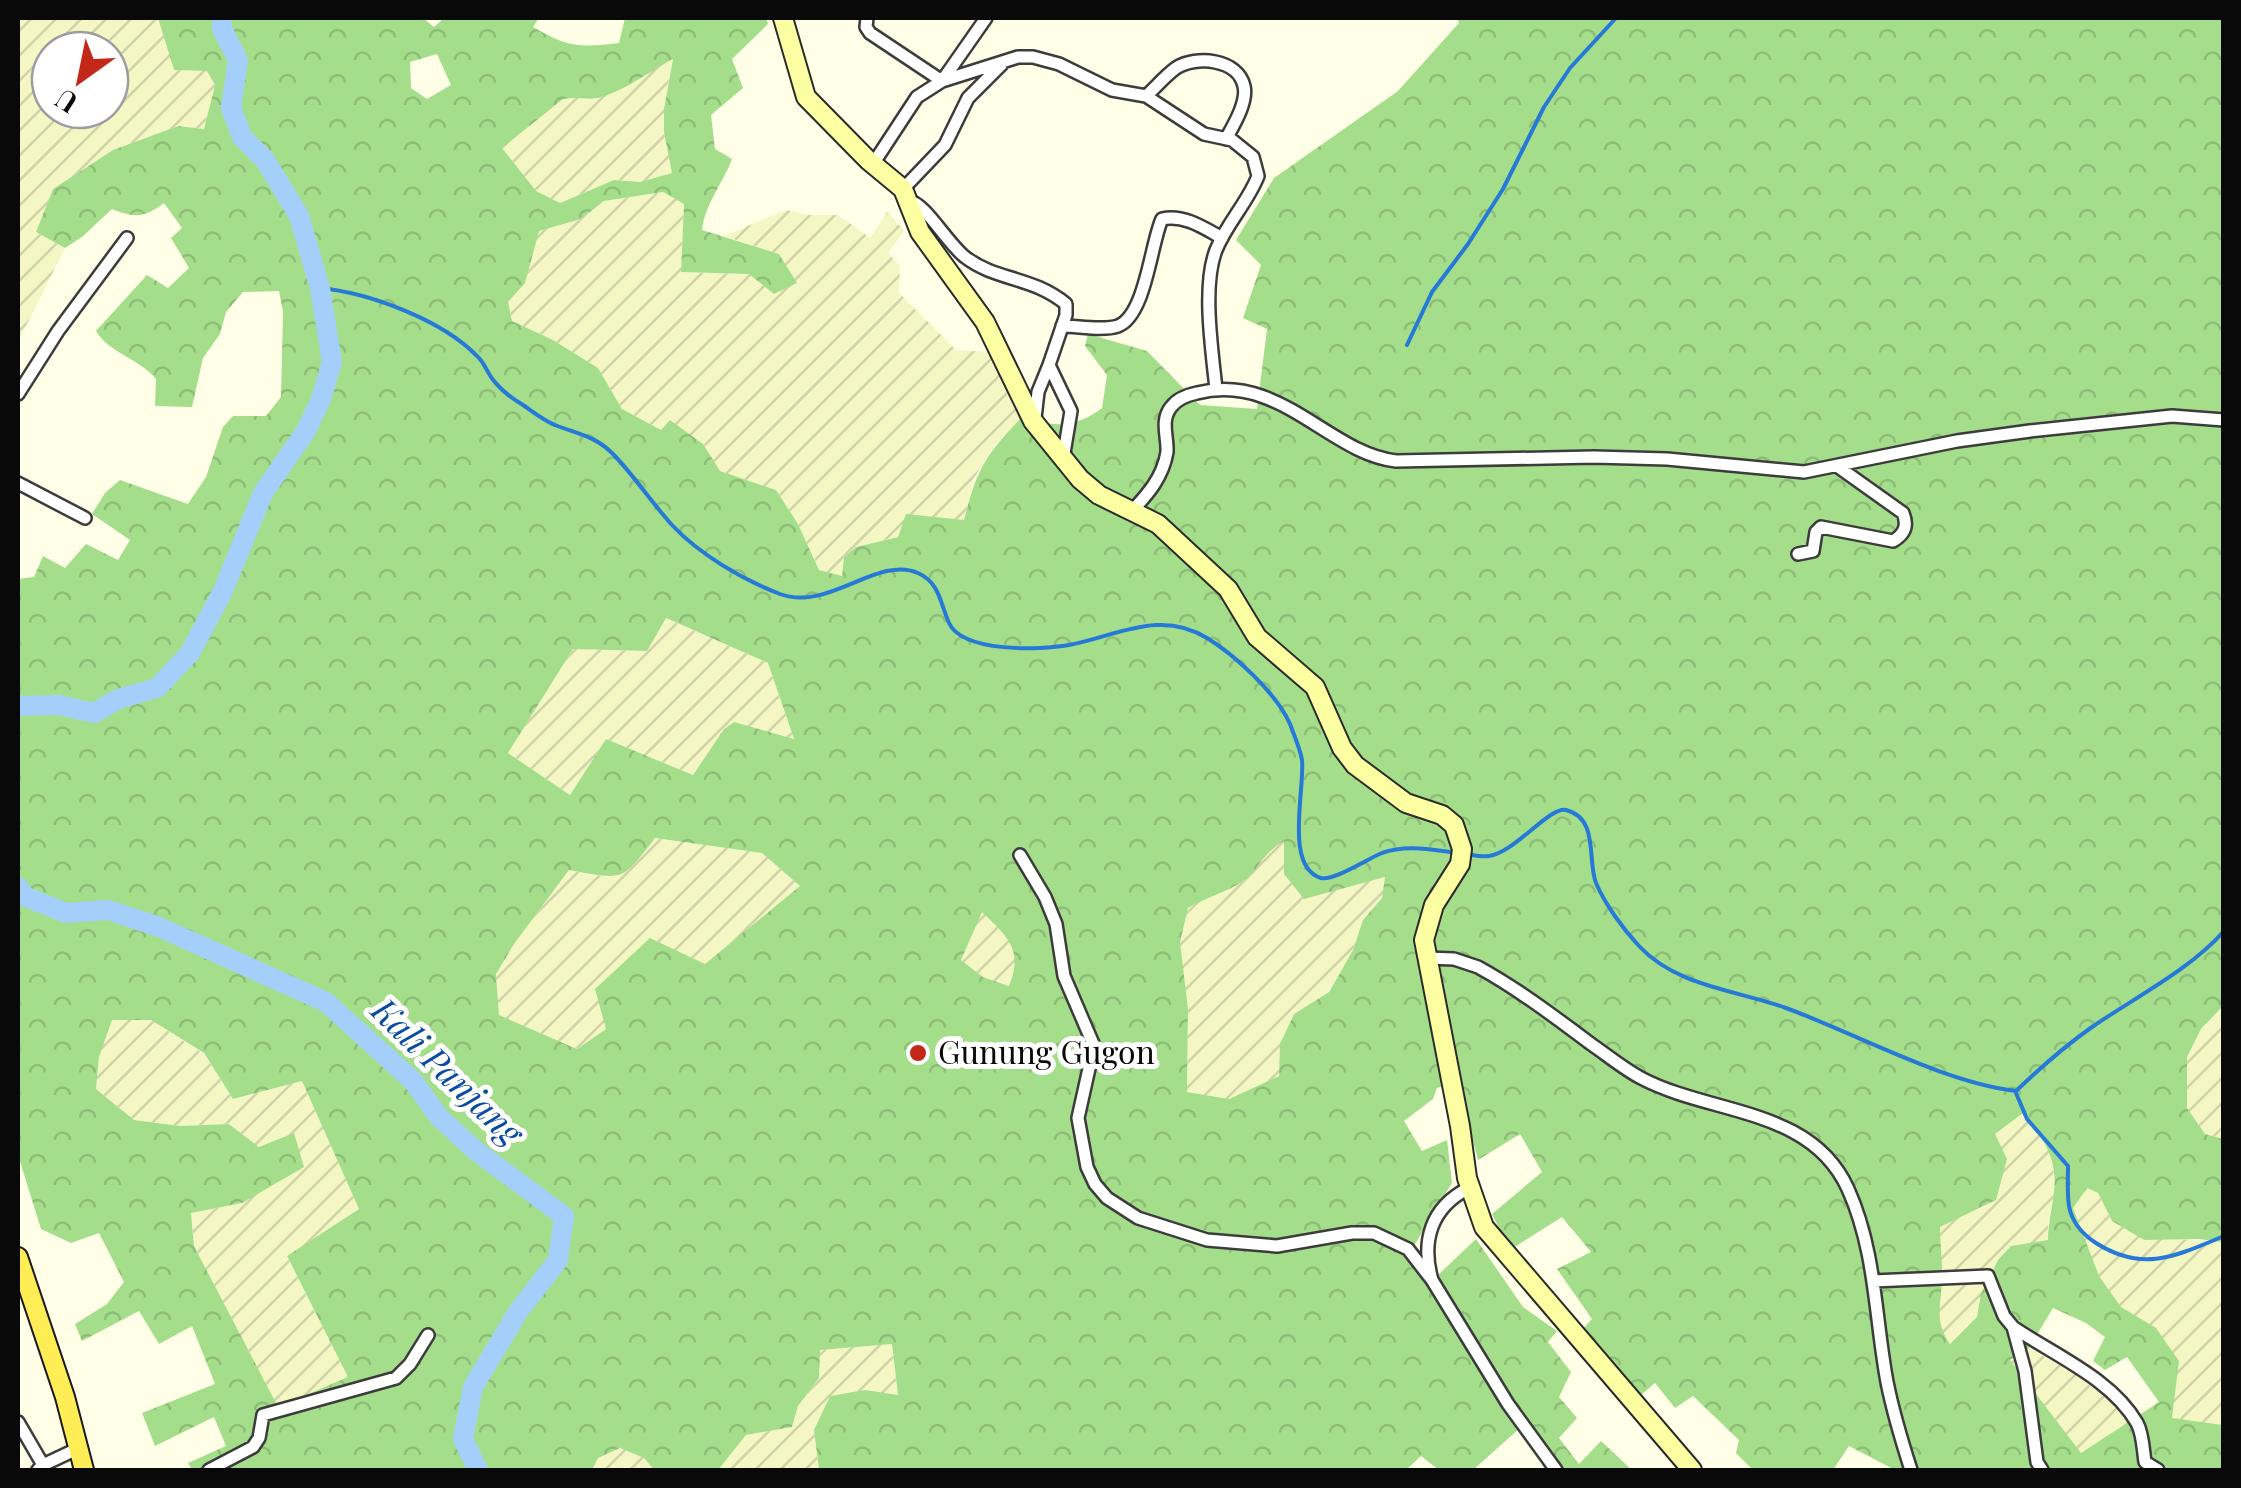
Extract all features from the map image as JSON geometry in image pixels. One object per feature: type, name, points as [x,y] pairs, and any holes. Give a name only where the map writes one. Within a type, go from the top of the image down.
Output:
[{"type":"main road","points":[[18,1257],[66,1397],[84,1470]]},
{"type":"street","points":[[783,18],[806,96],[873,164],[921,205],[949,243],[972,262],[1040,286],[1068,310],[1032,421]]},
{"type":"street","points":[[867,18],[870,33],[942,81]]},
{"type":"street","points":[[942,81],[986,18]]},
{"type":"street","points":[[873,164],[917,98],[942,81],[1018,57],[1047,60],[1112,90],[1146,96],[1204,134],[1226,139],[1249,151],[1258,168],[1256,182],[1222,238],[1212,273],[1216,389]]},
{"type":"street","points":[[1146,96],[1181,65],[1208,60],[1226,67],[1241,80],[1245,93],[1226,139]]},
{"type":"street","points":[[906,195],[945,144],[968,98],[1005,62]]},
{"type":"street","points":[[906,195],[920,232],[984,322],[1032,421],[1080,480],[1099,495],[1158,524],[1210,571],[1228,589],[1256,637],[1315,687],[1350,760],[1412,806],[1446,818],[1458,833],[1462,853],[1458,871],[1428,918],[1425,934],[1469,1188],[1484,1227],[1499,1248],[1692,1470]]},
{"type":"street","points":[[1062,326],[1116,326],[1129,316],[1154,259],[1162,220],[1174,217],[1222,238]]},
{"type":"street","points":[[18,394],[58,331],[128,238]]},
{"type":"street","points":[[1049,365],[1070,411],[1063,459]]},
{"type":"street","points":[[1132,511],[1161,472],[1167,446],[1164,424],[1173,404],[1184,396],[1216,389],[1263,398],[1294,411],[1371,456],[1396,462],[1594,457],[1667,459],[1793,472],[2030,430],[2172,416],[2224,420]]},
{"type":"street","points":[[1798,554],[1813,551],[1816,532],[1821,527],[1894,541],[1904,531],[1903,513],[1837,466]]},
{"type":"street","points":[[18,483],[86,518]]},
{"type":"street","points":[[1020,855],[1056,924],[1064,976],[1094,1046],[1078,1118],[1087,1167],[1106,1198],[1138,1218],[1207,1240],[1277,1246],[1352,1233],[1374,1234],[1408,1249],[1432,1280],[1508,1404],[1556,1470]]},
{"type":"street","points":[[1427,958],[1454,958],[1478,967],[1641,1078],[1775,1121],[1828,1157],[1847,1186],[1864,1231],[1887,1382],[1911,1470]]},
{"type":"street","points":[[1432,1280],[1426,1257],[1428,1238],[1444,1207],[1469,1188]]},
{"type":"street","points":[[1873,1280],[1982,1274],[1991,1280],[2004,1316],[2013,1327],[2100,1380],[2138,1425],[2146,1462],[2158,1470]]},
{"type":"street","points":[[2013,1327],[2037,1462],[2042,1470]]},
{"type":"street","points":[[209,1470],[253,1448],[260,1438],[263,1415],[396,1378],[428,1336]]},
{"type":"street","points":[[18,1422],[41,1468],[78,1448]]},
{"type":"green space","points":[[18,18],[158,18],[174,70],[208,71],[215,86],[204,129],[178,126],[113,150],[53,189],[36,232],[65,248],[18,342]]},
{"type":"green space","points":[[158,18],[423,18],[434,27],[444,18],[539,18],[533,27],[545,34],[565,42],[593,45],[619,43],[625,18],[766,18],[768,24],[732,59],[743,88],[711,115],[715,149],[732,159],[710,202],[702,230],[779,254],[797,283],[774,294],[749,274],[681,272],[684,204],[663,192],[604,201],[581,219],[539,231],[525,283],[508,302],[512,321],[598,368],[622,409],[661,430],[670,420],[703,444],[720,471],[776,490],[798,524],[819,570],[842,576],[844,557],[856,547],[898,537],[906,514],[964,520],[984,463],[1023,416],[1064,424],[1102,408],[1107,375],[1085,346],[1088,334],[1147,351],[1200,405],[1257,409],[1267,329],[1243,318],[1261,265],[1236,240],[1274,178],[1398,91],[1459,23],[1457,18],[2223,18],[2224,1005],[2201,1029],[2187,1057],[2187,1108],[2205,1134],[2223,1139],[2223,1242],[2144,1240],[2112,1221],[2098,1193],[2087,1188],[2073,1208],[2099,1276],[2121,1307],[2156,1328],[2179,1361],[2172,1418],[2223,1425],[2223,1470],[1895,1470],[1849,1446],[1833,1470],[1753,1470],[1736,1453],[1739,1440],[1693,1396],[1675,1408],[1655,1383],[1640,1396],[1581,1331],[1592,1319],[1557,1269],[1591,1252],[1562,1217],[1510,1250],[1492,1214],[1542,1172],[1520,1134],[1478,1160],[1458,1082],[1437,1088],[1433,1099],[1404,1121],[1422,1151],[1447,1140],[1452,1183],[1412,1249],[1437,1276],[1476,1239],[1523,1307],[1557,1331],[1548,1342],[1571,1372],[1559,1397],[1577,1418],[1559,1438],[1579,1464],[1601,1441],[1632,1470],[1555,1470],[1520,1428],[1473,1470],[1439,1470],[1421,1456],[1406,1470],[819,1470],[814,1430],[830,1396],[865,1390],[898,1395],[892,1344],[820,1350],[819,1378],[798,1406],[792,1427],[746,1435],[718,1470],[654,1470],[644,1458],[620,1448],[598,1458],[592,1470],[192,1470],[188,1463],[226,1446],[214,1417],[155,1446],[142,1413],[215,1384],[192,1326],[159,1344],[139,1311],[82,1341],[75,1324],[107,1304],[124,1282],[99,1233],[71,1243],[41,1229],[18,1155],[18,579],[34,577],[43,556],[65,568],[86,544],[118,560],[130,540],[92,514],[105,493],[120,480],[188,504],[206,477],[223,427],[233,416],[266,416],[281,397],[283,312],[279,291],[243,292],[226,312],[220,334],[203,358],[192,407],[155,406],[156,379],[96,331],[147,275],[168,288],[189,268],[171,238],[182,228],[164,203],[139,215],[112,209],[65,248],[36,232],[53,189],[113,150],[178,126],[204,129],[215,85],[207,71],[174,70]],"holes":[[[437,54],[451,85],[427,99],[411,88],[410,62]],[[673,59],[664,109],[672,173],[640,182],[614,180],[560,203],[536,191],[502,148],[563,99],[593,99],[620,89]],[[666,618],[768,663],[794,739],[734,722],[724,729],[693,775],[606,739],[570,795],[508,753],[573,649],[647,651]],[[655,838],[762,853],[800,886],[705,964],[650,938],[595,989],[606,1029],[577,1049],[499,1015],[496,974],[569,870],[612,876],[635,863]],[[1284,841],[1284,874],[1304,899],[1385,877],[1382,898],[1363,920],[1353,950],[1329,992],[1294,1014],[1280,1044],[1279,1076],[1229,1099],[1187,1092],[1188,1009],[1180,942],[1188,908],[1242,882]],[[982,912],[1005,936],[1015,963],[1009,986],[983,977],[961,960]],[[112,1020],[151,1020],[204,1053],[233,1099],[302,1081],[359,1209],[287,1256],[348,1377],[278,1407],[194,1246],[191,1213],[242,1203],[304,1167],[294,1133],[259,1147],[229,1124],[180,1126],[134,1120],[96,1089],[99,1057]],[[2023,1113],[2043,1140],[2054,1169],[2048,1240],[2011,1246],[1998,1260],[1981,1294],[1977,1317],[1950,1344],[1940,1315],[1940,1227],[1996,1200],[2007,1159],[1995,1134]],[[2053,1308],[2105,1337],[2093,1361],[2105,1370],[2127,1357],[2159,1402],[2081,1453],[2010,1360],[2029,1348]]]},
{"type":"green space","points":[[673,58],[664,132],[673,173],[640,182],[614,180],[560,203],[536,191],[502,148],[563,99],[597,99]]},
{"type":"green space","points":[[663,192],[684,204],[681,272],[749,274],[779,254],[724,236],[786,210],[838,215],[870,238],[888,212],[904,231],[888,253],[900,266],[899,293],[956,350],[989,352],[1023,416],[995,445],[974,478],[964,520],[856,547],[844,557],[842,576],[820,571],[798,524],[776,490],[719,471],[703,444],[670,421],[661,430],[622,409],[598,368],[512,321],[508,301],[525,282],[538,231],[581,219],[604,201]]},
{"type":"green space","points":[[665,618],[768,663],[794,740],[724,729],[693,775],[606,739],[570,795],[508,753],[573,649],[647,651]]},
{"type":"green space","points":[[655,838],[762,853],[800,886],[705,965],[650,938],[606,1029],[577,1049],[499,1015],[496,974],[569,870],[608,877]]},
{"type":"green space","points":[[1284,841],[1367,881],[1387,877],[1382,898],[1363,920],[1353,950],[1328,992],[1294,1014],[1281,1044],[1279,1076],[1229,1099],[1187,1092],[1188,1009],[1179,942],[1188,908],[1244,881],[1266,852]]},
{"type":"green space","points":[[982,911],[1009,938],[1017,967],[1010,986],[983,977],[961,960]]},
{"type":"green space","points":[[2223,1005],[2223,1139],[2205,1134],[2187,1108],[2187,1057],[2201,1029]]},
{"type":"green space","points":[[111,1020],[151,1020],[204,1054],[233,1099],[302,1081],[359,1209],[287,1257],[348,1377],[278,1408],[194,1246],[191,1213],[242,1203],[259,1147],[229,1124],[180,1126],[134,1120],[96,1089],[99,1057]]},
{"type":"green space","points":[[2023,1112],[2047,1142],[2053,1164],[2055,1191],[2048,1241],[1982,1294],[1978,1317],[1950,1344],[1939,1328],[1939,1227],[1961,1214],[1985,1207],[1995,1134]]},
{"type":"green space","points":[[2086,1188],[2098,1193],[2112,1221],[2176,1239],[2223,1242],[2223,1425],[2172,1419],[2156,1328],[2121,1308],[2099,1276],[2081,1233],[2073,1208]]},
{"type":"green space","points":[[892,1344],[898,1396],[865,1390],[814,1430],[819,1470],[718,1470],[746,1435],[792,1427],[798,1406],[819,1378],[819,1350]]},
{"type":"green space","points":[[2029,1348],[2103,1389],[2129,1421],[2081,1454],[2010,1360]]},
{"type":"green space","points":[[620,1448],[644,1458],[654,1470],[592,1470],[598,1458]]},
{"type":"waterway","name":"Kali Panjang","points":[[18,706],[59,705],[94,713],[118,699],[157,688],[190,653],[223,591],[263,493],[306,431],[332,362],[320,288],[299,216],[265,160],[242,137],[231,108],[238,60],[222,29],[222,18]]},
{"type":"waterway","points":[[1407,345],[1432,292],[1503,189],[1544,107],[1570,68],[1616,18]]},
{"type":"waterway","points":[[320,288],[382,302],[445,331],[477,356],[511,397],[547,421],[607,449],[695,546],[737,574],[780,594],[816,596],[869,576],[902,569],[931,582],[957,633],[985,644],[1056,647],[1155,625],[1190,630],[1207,638],[1254,676],[1290,724],[1302,760],[1299,826],[1303,859],[1310,871],[1321,878],[1391,850],[1420,848],[1457,853]]},
{"type":"waterway","points":[[1466,854],[1499,853],[1551,815],[1566,810],[1576,814],[1588,831],[1593,874],[1609,908],[1654,960],[1689,979],[1786,1008],[1929,1068],[2016,1091],[2072,1042],[2179,970],[2224,931]]},
{"type":"waterway","name":"Kali Panjang","points":[[18,887],[26,897],[66,913],[108,910],[159,927],[326,1002],[413,1081],[439,1117],[476,1151],[564,1216],[558,1260],[518,1312],[473,1387],[463,1439],[478,1470]]},
{"type":"waterway","points":[[2016,1093],[2027,1119],[2068,1166],[2070,1212],[2078,1228],[2096,1243],[2113,1252],[2144,1259],[2175,1255],[2224,1236]]},
{"type":"place","name":"Gunung Gugon","points":[[918,1053]]}]
